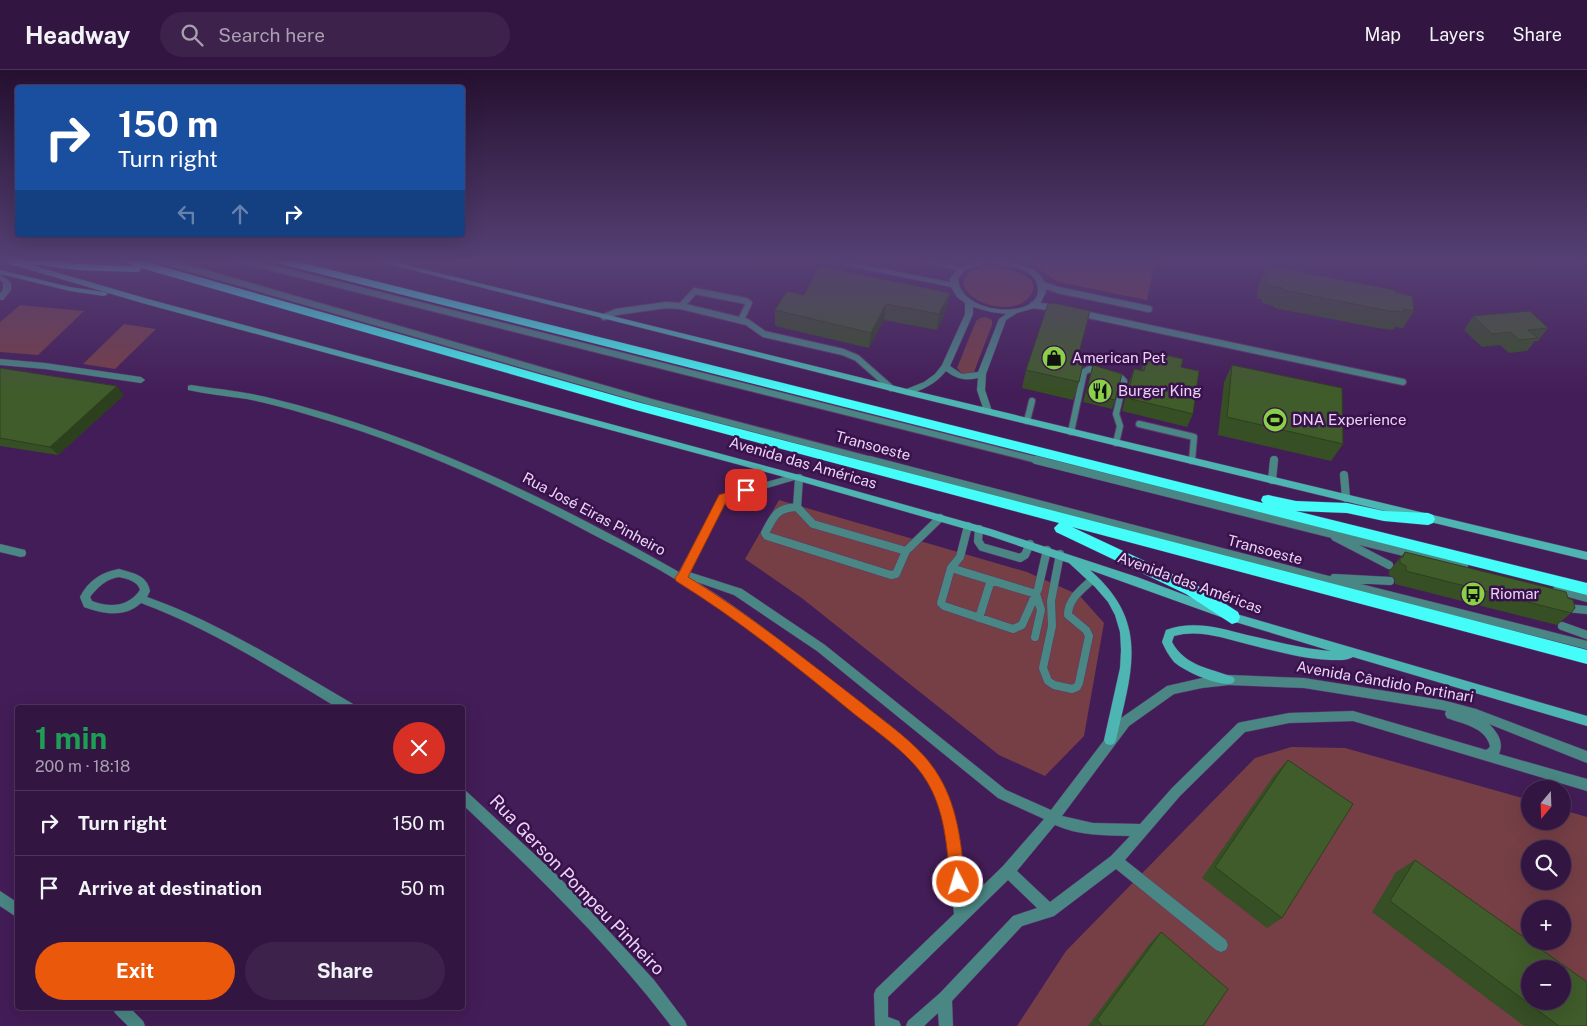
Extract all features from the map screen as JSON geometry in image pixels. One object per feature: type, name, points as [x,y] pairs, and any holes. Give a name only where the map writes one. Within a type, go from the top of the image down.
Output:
[{"type":"highway","name":"Avenida das Américas","points":[[281,304],[636,406],[975,497],[1587,656]]},
{"type":"highway","points":[[450,304],[1587,589]]},
{"type":"highway","points":[[975,497],[1012,513],[1078,534],[1145,569],[1192,590],[1232,617]]},
{"type":"highway","points":[[1236,502],[1259,499],[1296,506],[1339,507],[1384,516],[1428,519]]},
{"type":"main road","name":"Avenida das Américas","points":[[155,304],[797,477],[979,529],[1030,544],[1232,617],[1587,721]]},
{"type":"main road","points":[[550,304],[1428,519],[1587,556]]},
{"type":"main road","points":[[1064,556],[1093,579],[1112,598],[1123,621],[1126,641],[1125,670],[1110,740]]},
{"type":"main road","points":[[1229,680],[1198,672],[1183,664],[1170,651],[1167,642],[1170,633],[1182,629],[1200,628],[1305,653],[1328,656],[1356,654]]},
{"type":"street","points":[[907,392],[927,384],[938,376],[946,366],[970,314],[969,304]]},
{"type":"street","points":[[971,304],[992,311],[1018,311]]},
{"type":"street","points":[[988,411],[981,390],[982,374],[1003,318],[1032,305]]},
{"type":"street","points":[[0,362],[45,366],[141,380]]},
{"type":"street","points":[[946,366],[950,372],[958,376],[971,378],[982,374]]},
{"type":"street","name":"Rua José Eiras Pinheiro","points":[[192,388],[265,400],[410,445],[493,479],[682,576],[799,661],[904,745],[930,774],[946,804],[955,848],[961,917]]},
{"type":"street","points":[[797,477],[738,492],[723,498],[682,576],[738,592],[821,648],[1002,794],[1065,823],[1093,829],[1144,830]]},
{"type":"street","points":[[0,548],[21,552]]},
{"type":"street","points":[[140,599],[145,591],[144,585],[136,578],[119,573],[107,575],[98,581],[85,597],[88,604],[105,609],[121,609],[140,599],[169,610],[247,648],[343,705]]},
{"type":"street","name":"Avenida Cândido Portinari","points":[[885,1025],[882,994],[1008,871],[1053,818],[1125,722],[1171,690],[1202,683],[1229,680],[1304,683],[1442,705],[1476,714],[1587,757]]},
{"type":"street","points":[[1405,700],[1483,726],[1492,734],[1496,746],[1494,752],[1486,755]]},
{"type":"street","points":[[913,1026],[945,998],[1018,921],[1049,911],[1116,861],[1176,792],[1242,727],[1260,723],[1317,717],[1353,716],[1587,784]]},
{"type":"street","name":"Rua Gerson Pompeu Pinheiro","points":[[465,798],[554,882],[649,985],[680,1026]]},
{"type":"street","points":[[1116,861],[1221,945]]},
{"type":"street","points":[[1008,871],[1049,911]]},
{"type":"street","points":[[0,898],[15,910]]},
{"type":"street","points":[[945,998],[946,1026]]},
{"type":"street","points":[[122,1010],[138,1026]]},
{"type":"lane","name":"Transoeste","points":[[311,304],[651,402],[1317,577],[1587,645]]},
{"type":"lane","name":"Transoeste","points":[[415,304],[1587,598]]},
{"type":"lane","points":[[741,320],[750,306],[749,304]]},
{"type":"lane","points":[[1123,304],[1149,309]]},
{"type":"lane","points":[[1032,305],[1059,308]]},
{"type":"lane","points":[[604,317],[616,312],[681,306],[741,320],[764,334],[843,352],[857,358],[891,388]]},
{"type":"lane","points":[[1069,310],[1403,382]]},
{"type":"lane","points":[[1071,432],[1076,416],[1074,406],[1084,372],[1089,370],[1120,376],[1124,381],[1116,414],[1120,426],[1116,442]]},
{"type":"lane","points":[[1026,421],[1032,402]]},
{"type":"lane","points":[[1139,424],[1194,437],[1192,461]]},
{"type":"lane","points":[[1272,480],[1274,459]]},
{"type":"lane","points":[[1344,475],[1346,498]]},
{"type":"lane","points":[[797,477],[797,507],[800,513],[813,524],[906,551]]},
{"type":"lane","points":[[797,507],[782,507],[778,510],[765,533],[766,536],[891,575],[896,574],[906,551],[940,518]]},
{"type":"lane","points":[[968,526],[960,557],[952,568],[941,603],[944,606],[1013,629],[1022,625],[1036,594],[1047,550]]},
{"type":"lane","points":[[979,529],[978,542],[982,548],[1020,558],[1025,555],[1030,544]]},
{"type":"lane","points":[[1325,532],[1389,565]]},
{"type":"lane","points":[[1064,556],[1051,601],[1052,626],[1043,668],[1048,681],[1054,686],[1072,689],[1077,687],[1079,683],[1089,636],[1086,630],[1068,615],[1067,610],[1074,598],[1093,579]]},
{"type":"lane","points":[[952,568],[1036,594],[1042,604],[1042,612],[1035,637]]},
{"type":"lane","points":[[1317,577],[1390,582]]},
{"type":"lane","points":[[979,618],[991,580]]},
{"type":"lane","points":[[1557,606],[1587,610]]},
{"type":"lane","points":[[1562,626],[1587,635]]},
{"type":"shaded area","points":[[985,304],[1020,304],[1004,307]]},
{"type":"shaded area","points":[[20,305],[84,311],[38,355],[0,352],[0,322]]},
{"type":"shaded area","points":[[986,317],[992,320],[992,325],[974,372],[970,375],[963,375],[957,368],[976,321]]},
{"type":"shaded area","points":[[124,324],[156,329],[115,369],[83,364]]},
{"type":"shaded area","points":[[779,500],[1027,572],[1079,595],[1104,623],[1084,736],[1045,776],[999,755],[803,599],[745,559]]},
{"type":"shaded area","points":[[1291,747],[1345,748],[1521,797],[1521,830],[1571,830],[1571,812],[1587,817],[1587,1026],[1017,1026],[1066,951],[1255,758]]},
{"type":"building","points":[[779,304],[944,304],[939,314],[886,304],[871,333],[775,310]]},
{"type":"building","name":"American Pet","points":[[1048,304],[1057,304],[1090,311],[1079,353],[1085,354],[1079,382],[1026,370]]},
{"type":"building","points":[[1352,304],[1413,304],[1414,311],[1403,309],[1404,312]]},
{"type":"building","points":[[1530,311],[1548,328],[1528,330],[1538,338],[1519,340],[1511,332],[1492,334],[1473,316]]},
{"type":"building","points":[[1148,351],[1183,359],[1181,367],[1199,371],[1193,414],[1127,398],[1134,369],[1144,371]]},
{"type":"building","name":"Burger King","points":[[1093,365],[1122,374],[1115,400],[1086,393]]},
{"type":"building","points":[[1232,365],[1342,388],[1343,444],[1227,417]]},
{"type":"building","points":[[0,368],[117,386],[50,447],[0,438]]},
{"type":"building","points":[[1405,552],[1566,592],[1568,598],[1573,600],[1575,608],[1571,613],[1406,571],[1406,566],[1400,563],[1400,558],[1403,557]]},
{"type":"building","points":[[1288,760],[1353,804],[1282,918],[1215,867]]},
{"type":"building","points":[[1415,860],[1521,935],[1521,950],[1542,950],[1556,960],[1521,960],[1521,998],[1390,901]]},
{"type":"building","points":[[1161,932],[1228,989],[1203,1026],[1103,1026],[1097,1020]]},
{"type":"building","points":[[1571,971],[1587,982],[1587,1026],[1559,1026],[1537,1010],[1571,1010]]},
{"type":"place","name":"American Pet","points":[[1054,358]]},
{"type":"place","name":"Burger King","points":[[1100,391]]},
{"type":"place","name":"DNA Experience","points":[[1275,420]]},
{"type":"place","name":"Riomar","points":[[1473,594]]},
{"type":"route","points":[[746,490],[723,498],[684,574],[680,578],[716,600],[799,661],[904,745],[930,774],[946,804],[955,848],[958,882]]}]
